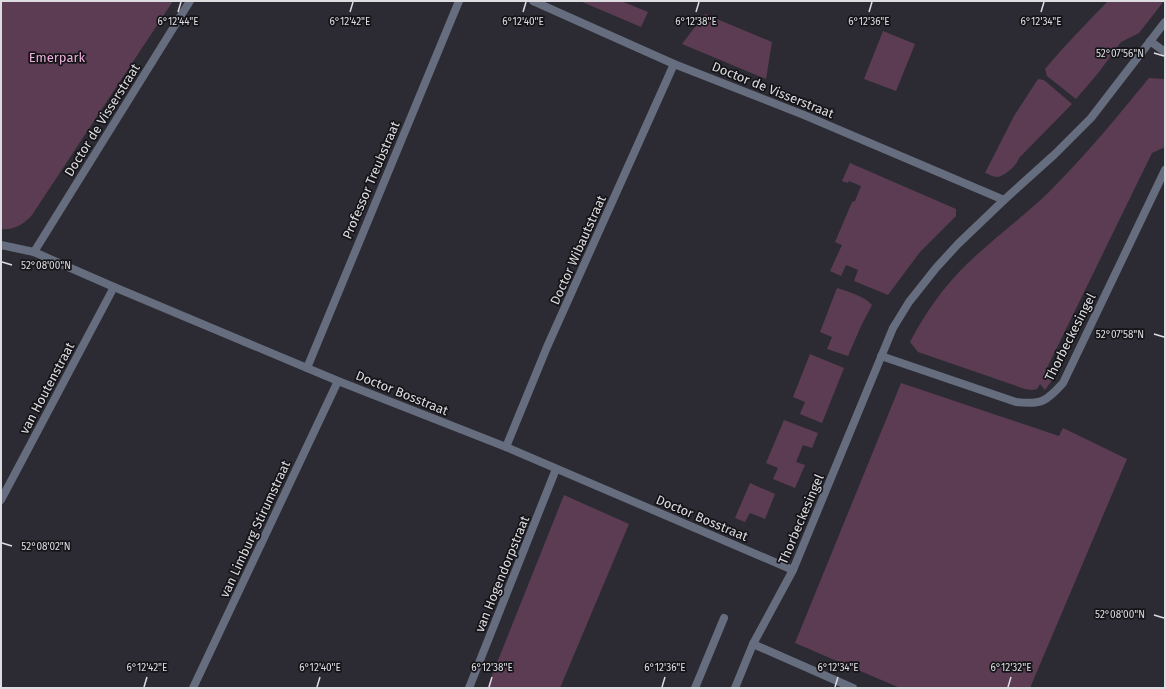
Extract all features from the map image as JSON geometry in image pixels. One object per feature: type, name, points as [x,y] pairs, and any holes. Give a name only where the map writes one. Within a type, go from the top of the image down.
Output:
[{"type":"street","name":"Doctor de Visserstraat","points":[[34,252],[190,1]]},
{"type":"street","name":"Professor Treubstraat","points":[[307,368],[459,1]]},
{"type":"street","name":"Doctor de Visserstraat","points":[[533,1],[674,64],[804,115],[1004,200]]},
{"type":"street","name":"Thorbeckesingel","points":[[735,688],[753,644],[793,570],[893,328],[909,302],[936,268],[958,244],[1055,154],[1091,118],[1165,22]]},
{"type":"street","points":[[1150,41],[1165,52]]},
{"type":"street","name":"Doctor Wibautstraat","points":[[506,447],[547,347],[674,64]]},
{"type":"street","name":"Thorbeckesingel","points":[[881,356],[1016,402],[1037,404],[1045,400],[1063,383],[1165,170]]},
{"type":"street","name":"Doctor Bosstraat","points":[[1,245],[34,252],[338,381],[506,447],[793,570]]},
{"type":"street","name":"van Houtenstraat","points":[[1,500],[114,287]]},
{"type":"street","name":"van Limburg Stirumstraat","points":[[193,688],[338,381]]},
{"type":"street","name":"van Hogendorpstraat","points":[[469,688],[556,469]]},
{"type":"street","points":[[695,688],[724,618]]},
{"type":"street","points":[[753,644],[853,688]]},
{"type":"green space","name":"Emerpark","points":[[1,1],[173,1],[32,215],[25,222],[10,229],[1,229]]},
{"type":"green space","points":[[580,1],[621,1],[648,12],[641,27]]},
{"type":"green space","points":[[1108,1],[1164,1],[1139,33],[1121,42],[1099,72],[1076,99],[1047,76],[1045,69]]},
{"type":"green space","points":[[705,14],[772,42],[766,79],[682,44]]},
{"type":"green space","points":[[883,31],[915,44],[896,91],[864,79]]},
{"type":"green space","points":[[1149,78],[1165,79],[1165,147],[1152,153],[1046,370],[1052,380],[1045,390],[1040,384],[1037,389],[1025,389],[918,352],[910,342],[929,310],[950,281],[977,255],[1049,192],[1100,136]]},
{"type":"green space","points":[[1038,79],[1044,80],[1072,104],[1019,158],[1010,170],[997,177],[985,173],[1014,116]]},
{"type":"green space","points":[[850,163],[956,209],[956,216],[920,252],[888,295],[854,281],[858,270],[846,265],[841,276],[830,271],[842,245],[835,242],[852,202],[855,201],[861,186],[849,181],[848,183],[842,181]]},
{"type":"green space","points":[[837,288],[861,297],[872,305],[848,356],[827,349],[832,337],[820,332]]},
{"type":"green space","points":[[810,354],[844,368],[822,423],[800,414],[805,402],[793,397]]},
{"type":"green space","points":[[901,383],[1059,436],[1063,428],[1127,459],[1030,688],[900,688],[795,643]]},
{"type":"green space","points":[[784,420],[818,433],[812,448],[803,445],[796,462],[805,465],[795,488],[773,479],[778,468],[766,463]]},
{"type":"green space","points":[[750,483],[775,494],[765,519],[750,513],[745,522],[735,518]]},
{"type":"green space","points":[[564,495],[629,524],[560,688],[487,688]]}]
